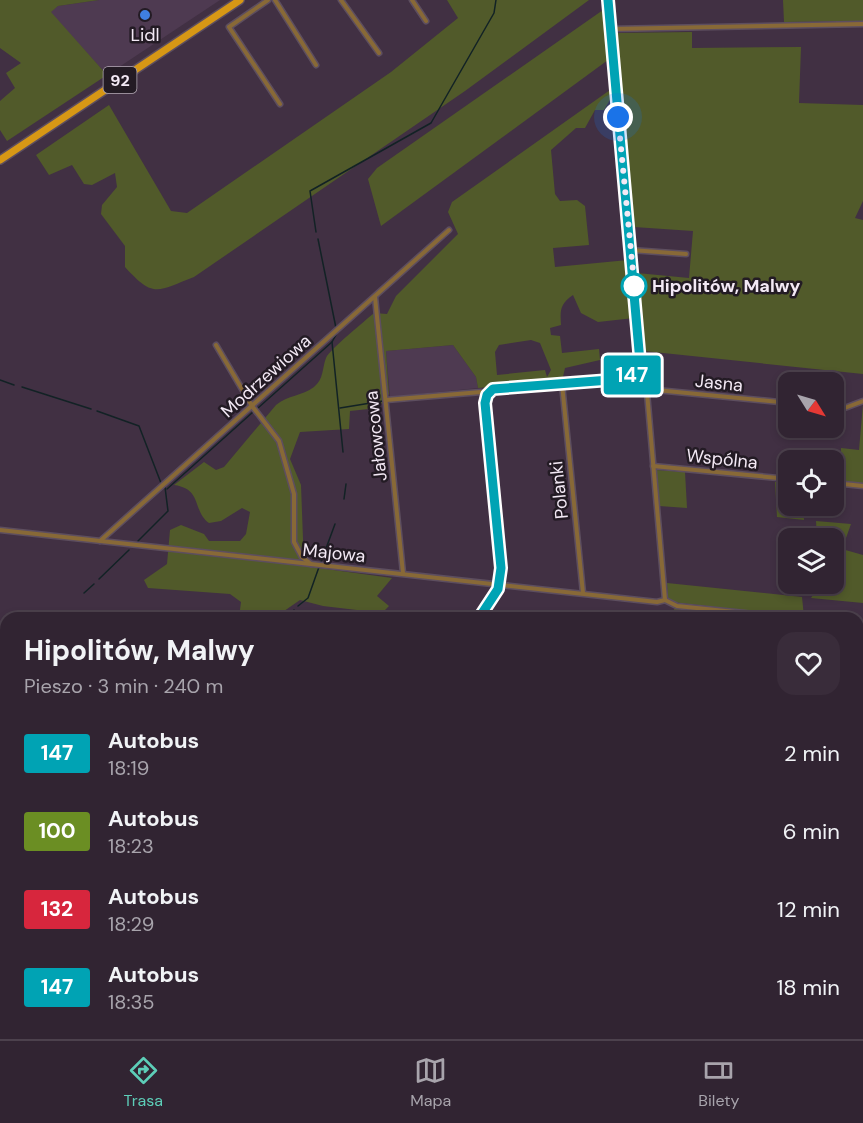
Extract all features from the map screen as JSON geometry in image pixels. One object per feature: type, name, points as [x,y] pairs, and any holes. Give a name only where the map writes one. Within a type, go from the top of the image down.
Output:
[{"type":"main road","name":"92","points":[[0,160],[240,0]]},
{"type":"street","points":[[268,0],[228,27],[280,104]]},
{"type":"street","points":[[275,0],[316,65]]},
{"type":"street","points":[[340,0],[379,53]]},
{"type":"street","points":[[412,0],[426,21]]},
{"type":"street","points":[[483,612],[500,584],[501,568],[485,403],[487,395],[493,389],[623,379],[636,371],[641,355],[608,0]]},
{"type":"street","points":[[610,29],[863,24]]},
{"type":"street","name":"Modrzewiowa","points":[[100,541],[449,230]]},
{"type":"street","points":[[631,250],[686,254]]},
{"type":"street","name":"Jałowcowa","points":[[375,297],[403,573]]},
{"type":"street","points":[[216,345],[252,406],[279,441],[294,494],[294,542],[302,557],[312,564]]},
{"type":"street","points":[[636,371],[645,379],[665,600]]},
{"type":"street","name":"Polanki","points":[[562,384],[583,593]]},
{"type":"street","name":"Jasna","points":[[646,389],[778,403]]},
{"type":"street","points":[[386,400],[481,393],[487,395]]},
{"type":"street","points":[[844,408],[863,401]]},
{"type":"street","name":"Wspólna","points":[[653,466],[778,478]]},
{"type":"street","points":[[844,484],[863,486]]},
{"type":"street","name":"Majowa","points":[[0,530],[657,602],[665,600],[677,606],[735,612]]},
{"type":"shaded area","points":[[99,0],[220,0],[107,75],[50,12],[58,6]]},
{"type":"shaded area","points":[[453,345],[476,377],[478,388],[390,397],[386,351]]},
{"type":"green space","points":[[0,0],[99,0],[58,6],[51,12],[107,75],[7,141],[0,130],[0,101],[15,88],[6,73],[21,63],[0,48]]},
{"type":"green space","points":[[447,0],[589,0],[465,91],[194,277],[172,286],[150,288],[125,267],[125,246],[101,214],[102,205],[117,187],[115,173],[92,185],[84,184],[72,165],[49,175],[36,155],[109,105],[171,211],[187,213],[391,72],[458,18]]},
{"type":"green space","points":[[783,0],[863,0],[863,21],[784,22]]},
{"type":"green space","points":[[603,10],[608,60],[381,226],[368,179],[377,168]]},
{"type":"green space","points":[[692,32],[692,48],[801,47],[799,103],[863,105],[863,201],[855,218],[863,220],[863,374],[644,351],[637,273],[689,278],[693,231],[634,227],[617,33]]},
{"type":"green space","points":[[610,90],[612,96],[604,110],[595,110],[585,128],[576,128],[551,150],[555,194],[560,201],[577,200],[585,206],[589,245],[553,248],[555,267],[628,260],[634,318],[598,322],[581,313],[573,295],[569,298],[562,308],[561,325],[550,328],[551,335],[560,336],[562,353],[599,349],[600,360],[565,368],[562,381],[478,388],[476,377],[453,345],[386,351],[389,394],[378,408],[350,411],[349,429],[300,432],[290,459],[301,485],[304,566],[392,578],[377,596],[389,606],[383,612],[323,606],[300,600],[283,612],[240,612],[241,602],[230,594],[148,588],[144,580],[167,564],[170,530],[181,525],[204,534],[209,541],[240,541],[246,534],[250,512],[242,508],[221,521],[209,523],[200,513],[189,491],[174,485],[204,462],[216,470],[224,467],[276,405],[314,387],[321,377],[329,354],[374,313],[387,314],[396,296],[458,234],[448,212],[452,202]],"holes":[[[531,340],[540,343],[551,370],[547,377],[545,370],[497,375],[495,352],[499,345]]]},
{"type":"green space","points":[[863,404],[863,484],[844,482],[844,450],[841,448],[859,450]]},
{"type":"green space","points":[[656,470],[685,472],[687,508],[659,506]]},
{"type":"green space","points":[[775,482],[778,482],[778,516],[804,516],[804,520],[777,517]]},
{"type":"green space","points":[[816,521],[851,524],[844,543],[844,528],[816,528]]},
{"type":"green space","points":[[844,550],[863,555],[863,603],[811,598],[814,594],[844,594]]},
{"type":"green space","points":[[667,583],[802,597],[804,612],[760,612],[672,602],[668,598]]},
{"type":"green space","points":[[674,609],[703,612],[674,612]]},
{"type":"waterway","points":[[316,232],[310,191],[431,123],[494,13],[496,0]]},
{"type":"waterway","points":[[318,239],[336,328]]},
{"type":"waterway","points":[[258,408],[332,342],[337,333]]},
{"type":"waterway","points":[[332,342],[343,452]]},
{"type":"waterway","points":[[0,380],[14,385]]},
{"type":"waterway","points":[[22,387],[91,409]]},
{"type":"waterway","points":[[340,408],[383,401]]},
{"type":"waterway","points":[[97,411],[139,426],[161,483]]},
{"type":"waterway","points":[[167,489],[253,412]]},
{"type":"waterway","points":[[344,499],[346,484]]},
{"type":"waterway","points":[[138,541],[168,511],[165,487]]},
{"type":"waterway","points":[[321,562],[335,524]]},
{"type":"waterway","points":[[99,579],[129,550]]},
{"type":"waterway","points":[[298,606],[308,598],[319,567]]},
{"type":"waterway","points":[[84,593],[94,584]]},
{"type":"bus line","name":"147","points":[[483,612],[498,589],[501,576],[485,403],[487,395],[493,389],[623,379],[631,376],[640,362],[608,0]]},
{"type":"place","name":"Lidl","points":[[145,15]]},
{"type":"place","name":"Hipolitów, Malwy","points":[[634,286]]},
{"type":"route","points":[[618,117],[635,292],[634,286]]}]
